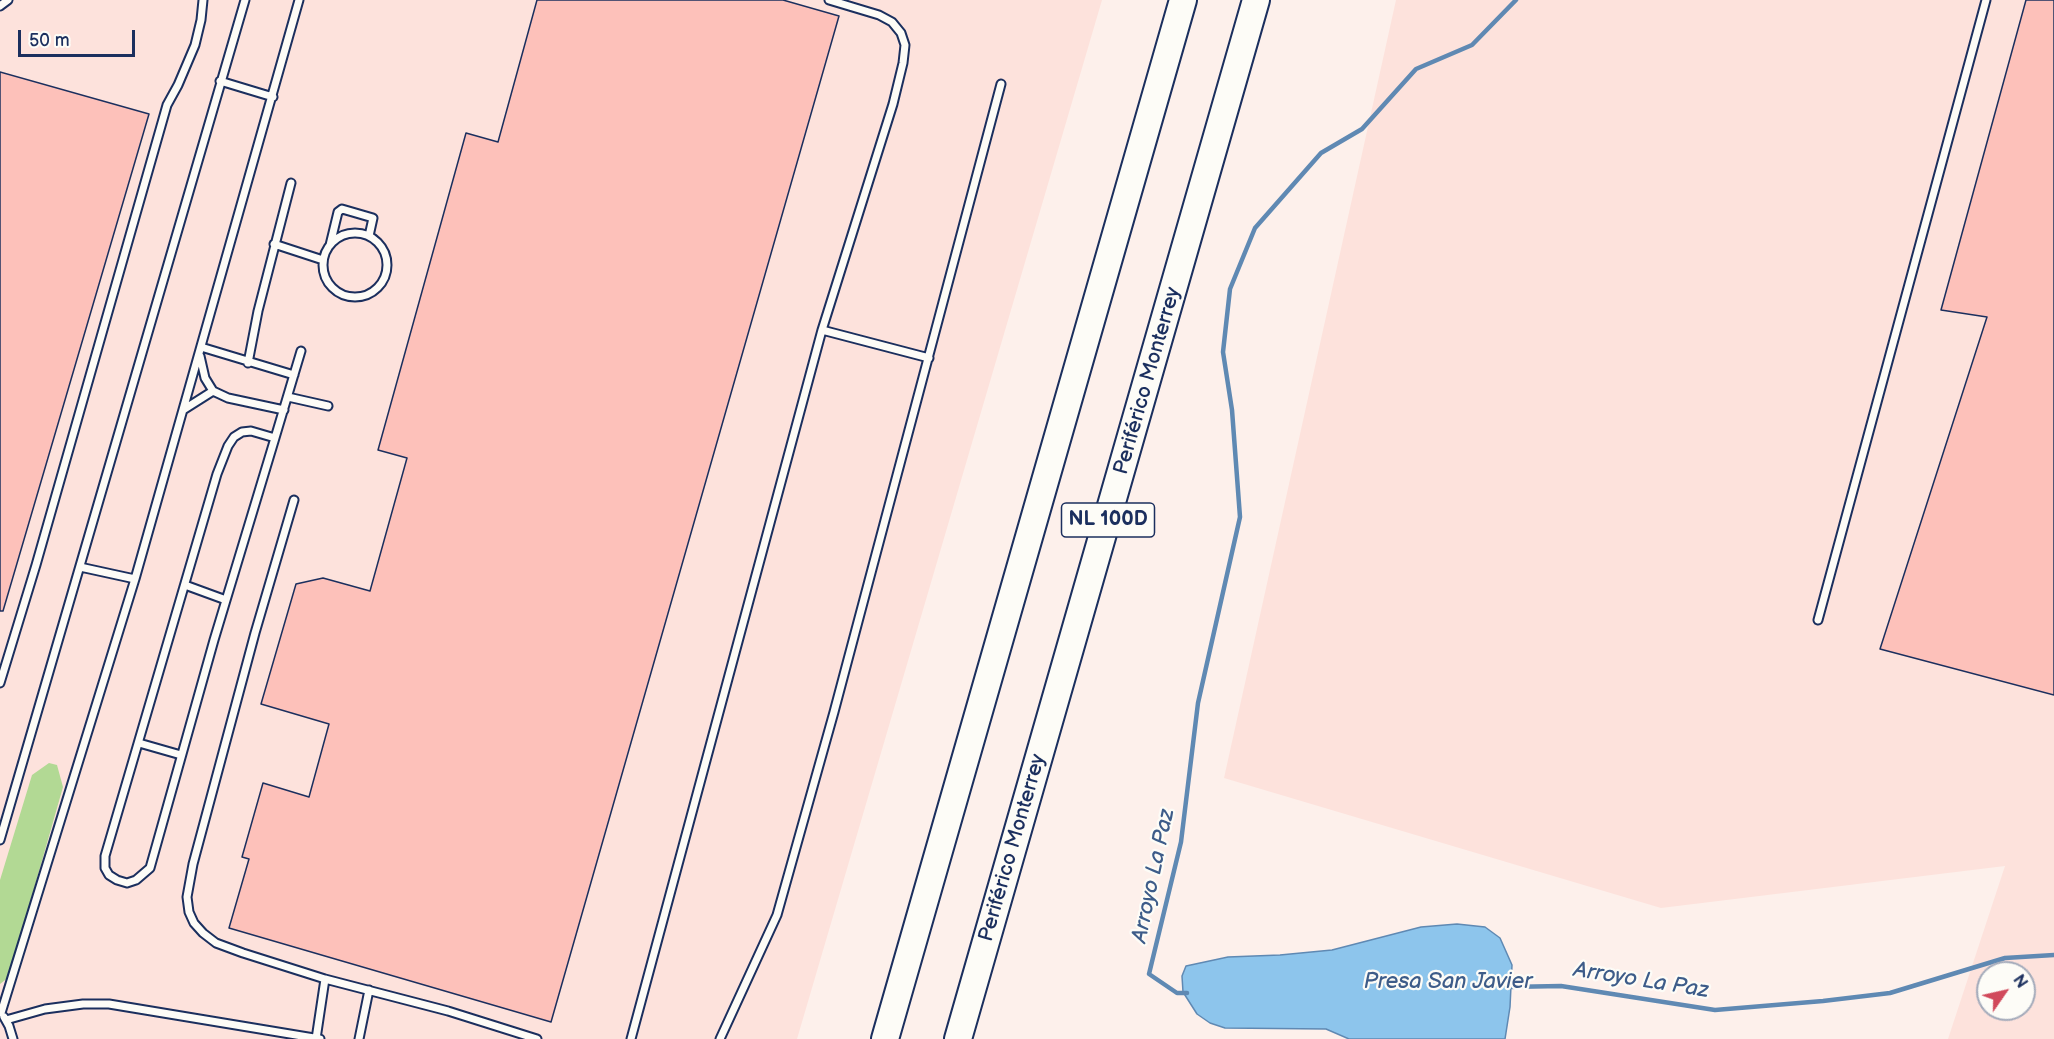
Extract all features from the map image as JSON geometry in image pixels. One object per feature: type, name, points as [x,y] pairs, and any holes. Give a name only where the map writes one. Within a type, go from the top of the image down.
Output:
[{"type":"highway","name":"NL 100D","points":[[885,1039],[1184,0]]},
{"type":"highway","name":"Periférico Monterrey","points":[[958,1039],[1256,0]]},
{"type":"lane","points":[[0,6],[8,0]]},
{"type":"lane","points":[[0,683],[46,531],[167,105],[195,45],[203,0]]},
{"type":"lane","points":[[0,840],[245,0]]},
{"type":"lane","points":[[13,1039],[2,1015],[135,579],[299,0]]},
{"type":"lane","points":[[631,1039],[822,330],[893,104],[903,63],[905,45],[892,22],[879,15],[829,0]]},
{"type":"lane","points":[[1818,620],[1986,0]]},
{"type":"lane","points":[[220,81],[273,97]]},
{"type":"lane","points":[[720,1039],[777,915],[837,701],[1001,84]]},
{"type":"lane","points":[[248,363],[274,244],[291,183]]},
{"type":"lane","points":[[330,245],[345,235],[353,233],[369,236],[381,246],[385,253],[387,270],[381,285],[368,295],[352,298],[336,291],[326,278],[324,260],[339,212],[342,209],[373,218],[369,236]]},
{"type":"lane","points":[[274,244],[324,260]]},
{"type":"lane","points":[[822,330],[929,358]]},
{"type":"lane","points":[[200,349],[294,375]]},
{"type":"lane","points":[[200,349],[202,372],[213,391],[228,398],[284,410]]},
{"type":"lane","points":[[275,438],[251,431],[242,432],[234,437],[228,446],[217,474],[105,856],[105,868],[109,875],[117,880],[127,883],[136,880],[150,868],[226,600],[288,397],[301,351]]},
{"type":"lane","points":[[183,410],[213,391]]},
{"type":"lane","points":[[288,397],[328,406]]},
{"type":"lane","points":[[294,500],[193,864],[186,897],[189,912],[194,923],[216,943],[325,979],[448,1011],[537,1039]]},
{"type":"lane","points":[[80,567],[135,579]]},
{"type":"lane","points":[[185,585],[226,600]]},
{"type":"lane","points":[[139,744],[181,755]]},
{"type":"lane","points":[[2,1015],[83,1004],[109,1004],[317,1039],[325,979]]},
{"type":"lane","points":[[359,1039],[369,990]]},
{"type":"shaded area","points":[[0,0],[1102,0],[797,1039],[0,1039]]},
{"type":"shaded area","points":[[1396,0],[2054,0],[2054,1039],[1948,1039],[2005,866],[1661,908],[1224,778]]},
{"type":"green space","points":[[49,763],[57,765],[63,787],[9,977],[0,984],[0,880],[32,775]]},
{"type":"water","name":"Presa San Javier","points":[[1457,924],[1485,927],[1500,938],[1512,965],[1510,1007],[1505,1039],[1349,1039],[1326,1029],[1225,1028],[1210,1023],[1197,1014],[1183,992],[1182,976],[1186,966],[1228,957],[1332,950],[1421,927]]},
{"type":"building","points":[[537,0],[783,0],[839,16],[551,1022],[229,928],[249,859],[242,857],[263,783],[309,797],[329,724],[261,704],[296,584],[323,578],[370,591],[407,458],[378,450],[466,133],[498,142]]},
{"type":"building","points":[[2026,0],[2054,0],[2054,695],[1880,649],[1987,317],[1941,310]]},
{"type":"building","points":[[0,72],[149,114],[3,611],[0,611]]},
{"type":"waterway","name":"Arroyo La Paz","points":[[1187,993],[1177,993],[1149,974],[1181,842],[1198,703],[1240,517],[1232,410],[1223,352],[1230,289],[1255,228],[1321,153],[1362,129],[1416,69],[1472,45],[1516,0]]},
{"type":"waterway","name":"Arroyo La Paz","points":[[1508,987],[1561,986],[1715,1010],[1890,993],[2005,958],[2054,955]]}]
